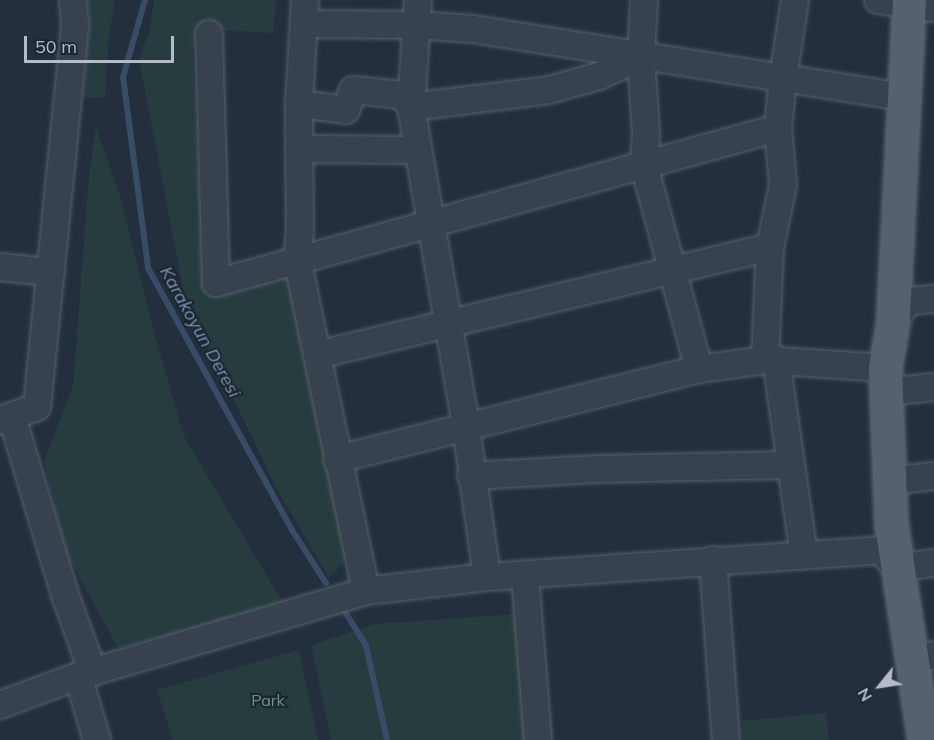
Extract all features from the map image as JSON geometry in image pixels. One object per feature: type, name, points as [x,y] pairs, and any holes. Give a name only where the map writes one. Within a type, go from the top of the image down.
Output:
[{"type":"main road","points":[[907,3],[893,321],[885,380],[888,481],[897,568],[922,657],[918,692],[924,740]]},
{"type":"street","points":[[73,0],[75,24],[37,407],[6,418],[66,598],[86,674],[97,740]]},
{"type":"street","points":[[644,0],[641,57],[646,134],[644,165],[699,369]]},
{"type":"street","points":[[795,0],[778,128],[783,185],[770,247],[770,359],[791,465],[804,555]]},
{"type":"street","points":[[366,591],[297,259],[300,230],[299,104],[304,12],[417,12],[473,29],[903,97]]},
{"type":"street","points":[[417,12],[411,107],[466,427],[486,577]]},
{"type":"street","points":[[208,34],[216,283],[778,128]]},
{"type":"street","points":[[411,107],[549,90],[599,76],[641,57]]},
{"type":"street","points":[[299,104],[346,110],[354,90],[402,95],[411,107]]},
{"type":"street","points":[[299,149],[417,150]]},
{"type":"street","points":[[317,355],[770,247]]},
{"type":"street","points":[[0,267],[51,272]]},
{"type":"street","points":[[893,321],[909,302],[934,299]]},
{"type":"street","points":[[337,459],[699,369],[770,359],[934,387]]},
{"type":"street","points":[[471,476],[596,469],[791,465]]},
{"type":"street","points":[[888,481],[934,476]]},
{"type":"street","points":[[0,705],[86,674],[366,591],[486,577],[880,550],[897,568],[934,563]]},
{"type":"street","points":[[713,560],[726,740]]},
{"type":"street","points":[[525,575],[538,740]]},
{"type":"green space","points":[[88,0],[115,0],[109,35],[105,97],[83,98],[90,18]]},
{"type":"green space","points":[[154,0],[276,0],[273,33],[202,29],[192,51],[205,295],[290,272],[349,557],[329,578],[278,491],[185,299],[139,59],[150,29]]},
{"type":"green space","points":[[96,127],[122,202],[153,329],[184,436],[284,605],[118,648],[64,549],[44,461],[73,386],[89,175]]},
{"type":"green space","points":[[516,614],[531,740],[331,740],[311,645],[375,624]]},
{"type":"green space","name":"Park","points":[[299,650],[318,740],[173,740],[157,690]]},
{"type":"green space","points":[[826,713],[829,740],[743,740],[741,721]]},
{"type":"waterway","name":"Karakoyun Deresi","points":[[145,0],[123,77],[148,268],[292,530],[326,583]]},
{"type":"waterway","name":"Karakoyun Deresi","points":[[345,612],[366,646],[387,740]]}]
